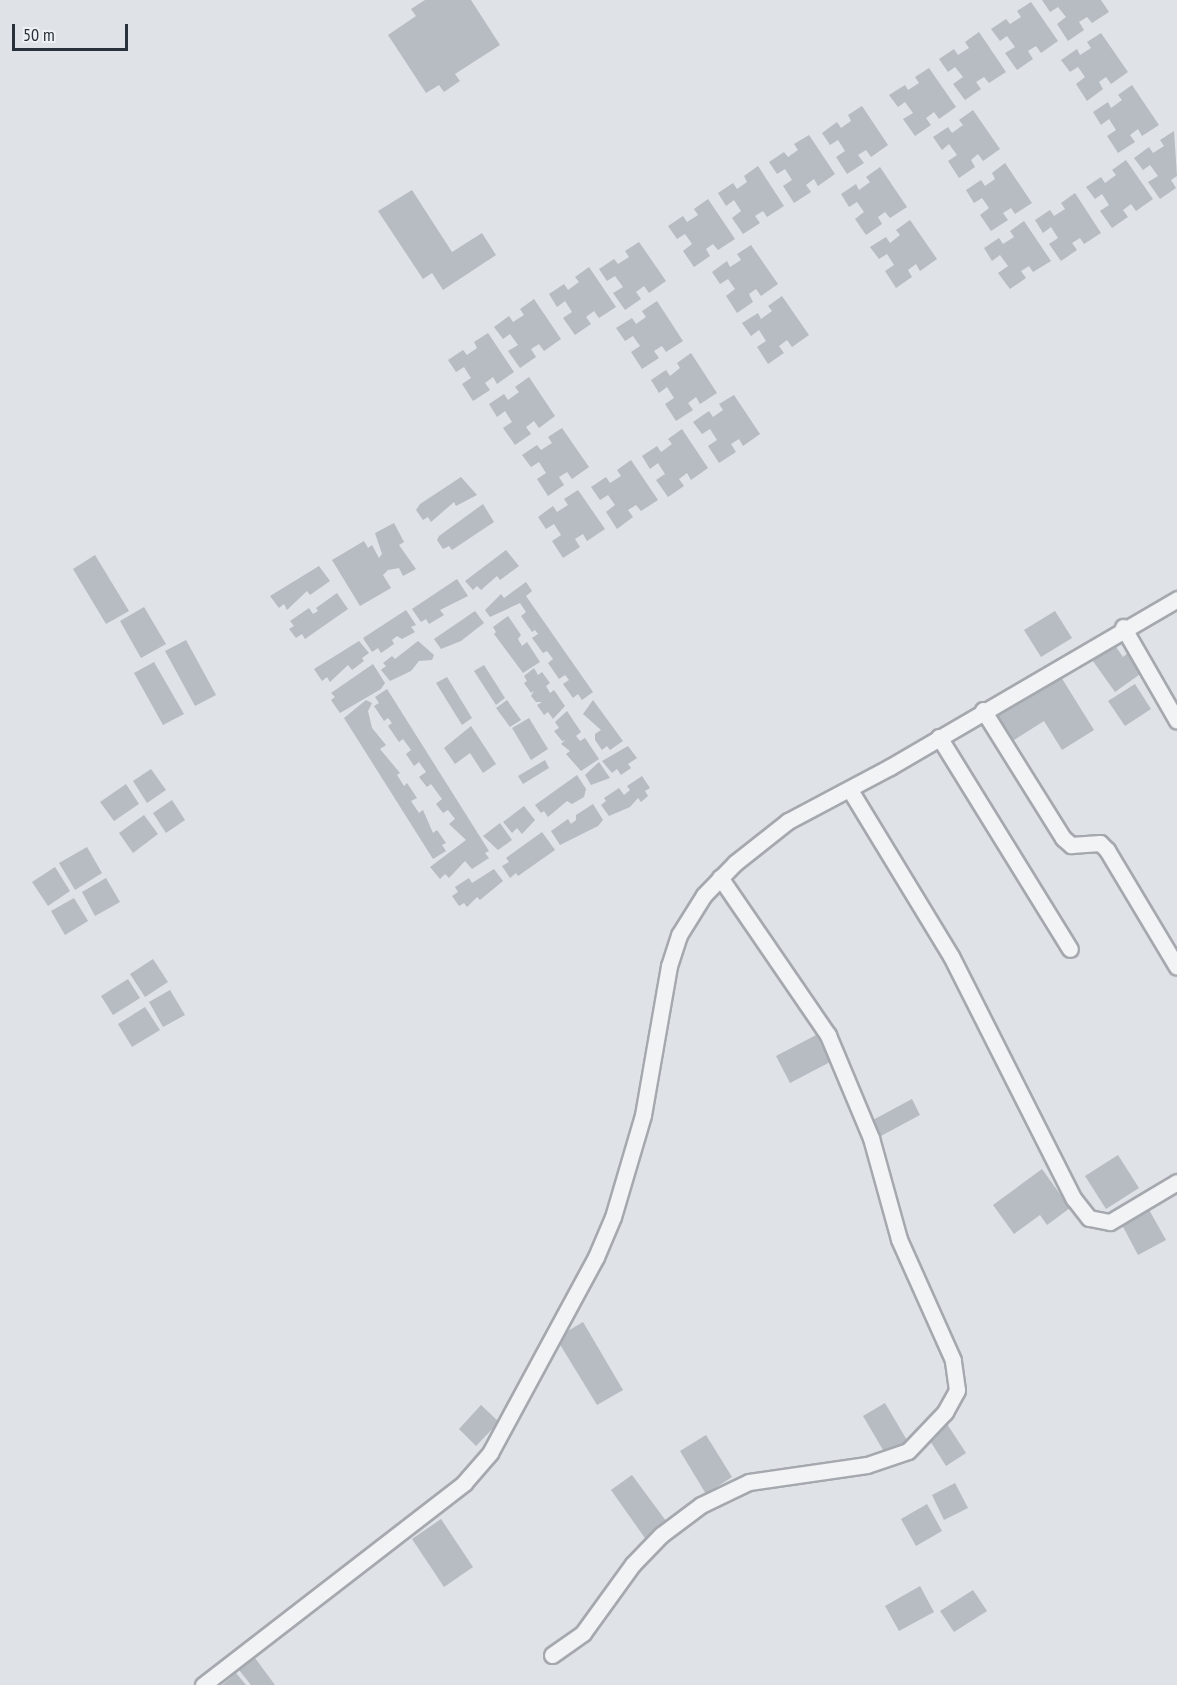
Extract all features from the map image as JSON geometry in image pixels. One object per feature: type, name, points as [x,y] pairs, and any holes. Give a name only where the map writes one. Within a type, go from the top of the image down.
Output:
[{"type":"street","points":[[204,1685],[464,1483],[490,1453],[596,1257],[613,1217],[643,1114],[672,956],[690,914],[720,877],[788,821],[850,789],[1123,627],[1177,599]]},
{"type":"street","points":[[1123,627],[1177,721]]},
{"type":"street","points":[[982,710],[1063,838],[1071,845],[1100,843],[1107,850],[1177,967]]},
{"type":"street","points":[[939,736],[1070,949]]},
{"type":"street","points":[[850,789],[951,956],[1074,1199],[1089,1218],[1110,1222],[1177,1182]]},
{"type":"street","points":[[552,1655],[584,1633],[633,1564],[661,1535],[701,1505],[749,1482],[867,1465],[908,1451],[945,1412],[957,1390],[953,1360],[899,1239],[871,1138],[828,1035],[720,877]]},
{"type":"building","points":[[425,0],[471,0],[500,45],[455,74],[460,81],[444,92],[439,85],[426,93],[388,35],[416,16],[411,9]]},
{"type":"building","points":[[1042,0],[1101,0],[1109,12],[1092,23],[1087,17],[1079,22],[1084,30],[1068,41],[1057,24],[1066,17],[1058,7],[1050,12]]},
{"type":"building","points":[[1031,2],[1058,41],[1041,53],[1036,46],[1028,51],[1033,59],[1017,70],[1005,53],[1015,47],[1007,36],[1000,41],[991,29],[1006,19],[1010,24],[1021,17],[1017,11]]},
{"type":"building","points":[[979,32],[1006,72],[989,83],[984,77],[976,82],[981,89],[965,100],[953,84],[963,77],[955,67],[948,72],[939,59],[954,49],[958,55],[969,48],[965,42]]},
{"type":"building","points":[[1101,33],[1128,72],[1111,84],[1106,77],[1099,82],[1103,89],[1087,101],[1076,84],[1085,77],[1078,67],[1070,72],[1061,60],[1077,49],[1080,55],[1091,48],[1087,42]]},
{"type":"building","points":[[929,68],[956,107],[939,119],[934,112],[926,118],[931,125],[915,136],[903,119],[913,113],[905,102],[898,107],[889,95],[905,85],[908,90],[919,83],[915,77]]},
{"type":"building","points":[[1132,85],[1159,125],[1142,136],[1138,129],[1130,135],[1135,142],[1118,153],[1107,136],[1116,130],[1109,119],[1101,125],[1093,112],[1108,102],[1111,108],[1122,100],[1118,95]]},
{"type":"building","points":[[862,106],[888,145],[871,157],[866,150],[858,155],[864,163],[847,174],[836,157],[845,151],[838,140],[830,145],[822,133],[837,122],[841,128],[851,121],[848,115]]},
{"type":"building","points":[[973,110],[1000,149],[983,161],[978,154],[971,160],[975,167],[959,178],[948,161],[957,155],[949,144],[942,150],[933,137],[948,127],[952,133],[963,125],[959,120]]},
{"type":"building","points":[[1174,131],[1177,176],[1171,180],[1176,188],[1160,199],[1148,182],[1158,176],[1150,165],[1143,170],[1134,158],[1149,147],[1153,153],[1164,146],[1160,140]]},
{"type":"building","points":[[809,135],[835,174],[818,186],[814,179],[806,185],[811,192],[794,203],[783,186],[792,180],[785,169],[777,174],[769,162],[784,152],[788,157],[798,150],[794,144]]},
{"type":"building","points":[[1126,160],[1153,199],[1136,211],[1131,204],[1123,210],[1128,217],[1112,228],[1100,211],[1109,205],[1102,194],[1095,199],[1086,187],[1101,177],[1105,183],[1116,175],[1112,170]]},
{"type":"building","points":[[1005,163],[1032,203],[1015,214],[1011,208],[1003,213],[1008,220],[991,231],[980,215],[989,208],[982,198],[974,203],[966,190],[981,180],[985,186],[995,179],[992,173]]},
{"type":"building","points":[[758,166],[784,206],[767,217],[763,211],[755,216],[760,223],[743,234],[732,218],[741,211],[734,200],[726,206],[718,193],[733,183],[737,189],[747,182],[744,176]]},
{"type":"building","points":[[880,167],[907,207],[890,218],[885,212],[878,217],[882,224],[866,235],[855,219],[864,212],[857,202],[849,207],[841,194],[856,184],[859,190],[870,182],[866,177]]},
{"type":"building","points":[[412,190],[452,252],[482,233],[496,255],[443,290],[432,273],[423,279],[378,211]]},
{"type":"building","points":[[1075,193],[1101,233],[1084,244],[1080,238],[1072,243],[1077,250],[1061,261],[1049,244],[1058,238],[1051,227],[1043,233],[1035,220],[1050,210],[1054,216],[1065,209],[1061,203]]},
{"type":"building","points":[[708,199],[735,239],[718,250],[713,244],[706,249],[710,256],[694,267],[683,251],[692,244],[685,234],[677,239],[668,226],[683,216],[687,222],[698,215],[694,209]]},
{"type":"building","points":[[910,220],[937,259],[920,271],[916,264],[908,270],[912,277],[896,288],[885,271],[894,265],[887,254],[879,259],[870,247],[886,237],[890,243],[900,235],[896,230]]},
{"type":"building","points":[[1024,221],[1051,261],[1033,272],[1029,266],[1021,271],[1026,278],[1010,289],[998,273],[1008,266],[1000,255],[992,261],[984,248],[999,238],[1003,244],[1014,237],[1010,231]]},
{"type":"building","points":[[639,242],[666,281],[649,293],[644,286],[636,292],[641,299],[625,310],[613,293],[623,287],[615,276],[607,281],[599,269],[614,259],[618,264],[629,257],[625,251]]},
{"type":"building","points":[[751,245],[778,284],[761,296],[756,289],[749,294],[753,302],[737,313],[726,296],[735,289],[728,279],[720,284],[712,272],[727,261],[730,267],[741,260],[737,254]]},
{"type":"building","points":[[589,267],[616,307],[599,318],[594,311],[586,317],[591,324],[575,335],[563,318],[572,312],[565,301],[557,307],[549,294],[564,284],[568,290],[579,282],[575,277]]},
{"type":"building","points":[[782,296],[809,335],[792,347],[787,340],[779,346],[784,353],[768,364],[757,347],[766,341],[759,330],[751,336],[742,323],[758,313],[761,319],[772,311],[768,306]]},
{"type":"building","points":[[534,299],[561,339],[544,351],[539,344],[531,349],[536,357],[520,368],[508,351],[518,345],[510,334],[503,339],[494,327],[509,316],[513,322],[524,315],[520,309]]},
{"type":"building","points":[[657,301],[683,341],[666,352],[662,346],[654,351],[659,358],[642,369],[631,352],[640,346],[633,336],[625,341],[616,328],[632,318],[636,324],[646,317],[642,311]]},
{"type":"building","points":[[488,333],[514,372],[497,384],[493,377],[485,383],[490,390],[473,401],[462,384],[471,378],[464,367],[456,372],[448,360],[463,350],[467,355],[477,348],[474,342]]},
{"type":"building","points":[[691,353],[717,393],[700,404],[696,397],[688,403],[693,410],[676,421],[665,404],[674,398],[667,387],[659,393],[651,380],[666,370],[670,376],[680,368],[677,363]]},
{"type":"building","points":[[529,377],[555,416],[539,428],[534,421],[526,427],[531,434],[515,445],[503,428],[512,422],[505,411],[497,417],[489,404],[504,394],[508,400],[519,392],[515,387]]},
{"type":"building","points":[[734,395],[760,434],[743,446],[739,439],[731,444],[736,452],[719,463],[708,446],[717,440],[710,429],[702,434],[693,422],[709,411],[713,417],[723,410],[719,404]]},
{"type":"building","points":[[562,428],[589,467],[572,479],[567,472],[559,477],[564,485],[548,496],[537,479],[546,473],[539,462],[531,467],[522,455],[537,445],[541,450],[552,443],[548,437]]},
{"type":"building","points":[[682,429],[708,468],[691,480],[687,473],[679,479],[684,486],[668,497],[656,480],[665,474],[658,463],[650,469],[642,456],[657,446],[661,452],[672,444],[668,439]]},
{"type":"building","points":[[631,460],[658,500],[641,511],[636,505],[628,510],[633,517],[617,529],[606,512],[615,505],[608,495],[600,500],[591,487],[606,477],[610,483],[621,476],[617,470]]},
{"type":"building","points":[[461,477],[477,495],[456,506],[454,502],[431,522],[428,517],[423,520],[416,510],[420,504]]},
{"type":"building","points":[[578,490],[605,529],[587,541],[583,534],[575,539],[580,547],[563,558],[552,541],[561,535],[554,524],[546,529],[538,517],[553,506],[557,512],[568,505],[564,499]]},
{"type":"building","points":[[483,504],[494,522],[452,550],[449,546],[443,549],[437,540],[439,536]]},
{"type":"building","points":[[394,523],[404,542],[399,545],[416,569],[403,576],[399,568],[388,570],[383,575],[391,588],[360,606],[332,560],[364,541],[368,548],[372,545],[379,558],[382,554],[375,533]]},
{"type":"building","points":[[506,550],[519,566],[500,580],[497,576],[481,590],[477,586],[473,590],[465,581]]},
{"type":"building","points":[[95,555],[129,611],[106,624],[73,569]]},
{"type":"building","points":[[319,566],[330,581],[310,595],[307,591],[287,610],[284,604],[279,608],[270,596]]},
{"type":"building","points":[[457,579],[468,596],[440,610],[444,615],[429,624],[426,619],[421,622],[412,609]]},
{"type":"building","points":[[526,582],[532,591],[526,596],[593,692],[582,700],[578,694],[573,698],[563,684],[569,680],[565,675],[559,679],[548,663],[553,659],[547,651],[543,653],[532,638],[538,634],[535,630],[532,632],[521,616],[526,612],[520,603],[490,617],[485,610],[501,594],[504,598]]},
{"type":"building","points":[[337,593],[348,609],[305,639],[302,634],[296,638],[289,629],[294,626],[290,621],[309,608],[313,614],[318,611],[316,608]]},
{"type":"building","points":[[144,607],[166,644],[141,658],[120,621]]},
{"type":"building","points":[[406,610],[416,625],[411,627],[415,632],[402,639],[397,636],[392,640],[394,644],[381,653],[378,648],[372,652],[363,638]]},
{"type":"building","points":[[475,611],[484,623],[461,641],[441,649],[434,639]]},
{"type":"building","points":[[1055,611],[1072,638],[1041,657],[1024,630]]},
{"type":"building","points":[[508,616],[521,635],[518,639],[522,646],[527,642],[540,662],[523,673],[494,634],[496,632],[493,627]]},
{"type":"building","points":[[186,640],[216,695],[195,706],[165,651]]},
{"type":"building","points":[[359,641],[369,653],[362,658],[364,661],[352,670],[348,665],[330,682],[327,677],[322,681],[314,669]]},
{"type":"building","points":[[418,641],[434,655],[432,660],[419,661],[411,671],[390,681],[381,670],[386,666],[383,663],[392,656],[395,659]]},
{"type":"building","points":[[1112,641],[1123,657],[1129,652],[1143,672],[1115,692],[1090,657]]},
{"type":"building","points":[[154,662],[184,714],[163,725],[134,673]]},
{"type":"building","points":[[373,664],[385,683],[381,689],[340,713],[331,700],[335,697],[331,693]]},
{"type":"building","points":[[484,665],[505,698],[496,705],[474,671]]},
{"type":"building","points":[[534,668],[538,675],[542,672],[550,683],[546,686],[550,693],[554,690],[565,706],[553,719],[548,712],[544,715],[537,705],[542,702],[536,702],[531,696],[534,691],[531,693],[524,683],[527,681],[524,676]]},
{"type":"building","points":[[447,677],[472,718],[462,725],[436,683]]},
{"type":"building","points":[[1061,677],[1094,730],[1062,750],[1044,721],[1011,742],[996,717]]},
{"type":"building","points":[[1135,684],[1151,709],[1125,726],[1108,701]]},
{"type":"building","points":[[387,689],[489,851],[485,853],[489,858],[472,869],[465,861],[449,878],[445,874],[440,879],[430,867],[466,840],[449,824],[455,819],[448,810],[443,813],[436,804],[442,799],[431,784],[427,787],[419,777],[426,772],[419,762],[414,766],[406,754],[411,750],[403,739],[399,742],[388,726],[392,723],[388,718],[384,721],[374,706],[379,703],[375,697]]},
{"type":"building","points":[[366,700],[372,703],[368,711],[372,728],[386,745],[380,749],[400,773],[397,775],[404,786],[407,783],[417,798],[411,801],[419,813],[423,810],[433,833],[437,830],[446,843],[442,845],[446,851],[433,859],[344,718]]},
{"type":"building","points":[[507,700],[521,720],[510,727],[496,708]]},
{"type":"building","points":[[593,700],[623,741],[610,750],[607,746],[602,750],[595,740],[595,734],[601,730],[583,714]]},
{"type":"building","points":[[567,711],[581,732],[576,736],[580,741],[585,738],[599,759],[581,771],[566,754],[570,751],[561,744],[565,740],[562,741],[554,731],[559,728],[555,722]]},
{"type":"building","points":[[529,718],[548,749],[531,760],[512,728]]},
{"type":"building","points":[[471,726],[496,764],[483,773],[470,753],[455,764],[444,748]]},
{"type":"building","points":[[628,746],[637,758],[628,764],[631,768],[621,775],[617,769],[612,773],[602,761]]},
{"type":"building","points":[[545,760],[549,768],[523,784],[518,776]]},
{"type":"building","points":[[599,762],[610,778],[591,785],[585,775]]},
{"type":"building","points":[[151,769],[166,790],[147,803],[133,781]]},
{"type":"building","points":[[577,775],[586,789],[584,797],[572,804],[567,801],[548,817],[544,811],[541,813],[535,805]]},
{"type":"building","points":[[642,776],[650,788],[645,791],[648,796],[641,802],[638,798],[630,807],[609,816],[601,805],[606,801],[604,798],[619,788],[624,795],[630,790],[627,786]]},
{"type":"building","points":[[126,784],[139,804],[114,821],[100,802]]},
{"type":"building","points":[[172,800],[185,820],[166,833],[153,813]]},
{"type":"building","points":[[593,804],[603,820],[598,826],[560,845],[551,831],[568,819],[571,824],[576,820],[576,815]]},
{"type":"building","points":[[524,806],[535,820],[522,834],[517,828],[512,833],[503,822]]},
{"type":"building","points":[[144,815],[158,834],[133,853],[119,833]]},
{"type":"building","points":[[500,823],[512,840],[498,850],[483,836]]},
{"type":"building","points":[[542,832],[555,850],[518,876],[516,873],[510,878],[502,866],[509,862],[506,858]]},
{"type":"building","points":[[87,847],[102,873],[75,890],[59,863]]},
{"type":"building","points":[[55,867],[70,891],[48,906],[32,882]]},
{"type":"building","points":[[494,869],[503,881],[480,900],[477,897],[467,907],[464,903],[459,906],[452,896],[458,892],[455,887],[469,878],[472,883]]},
{"type":"building","points":[[106,878],[120,902],[95,916],[82,892]]},
{"type":"building","points":[[74,898],[88,921],[65,935],[51,911]]},
{"type":"building","points":[[153,959],[168,982],[145,997],[130,974]]},
{"type":"building","points":[[128,979],[140,998],[113,1015],[101,996]]},
{"type":"building","points":[[170,990],[185,1015],[163,1027],[149,1002]]},
{"type":"building","points":[[145,1007],[160,1030],[132,1047],[118,1024]]},
{"type":"building","points":[[818,1034],[832,1061],[790,1083],[776,1056]]},
{"type":"building","points":[[912,1099],[920,1115],[879,1137],[871,1121]]},
{"type":"building","points":[[1118,1155],[1139,1188],[1106,1209],[1085,1176]]},
{"type":"building","points":[[1042,1169],[1070,1208],[1047,1225],[1040,1215],[1014,1234],[993,1205]]},
{"type":"building","points":[[1148,1208],[1166,1240],[1138,1255],[1121,1223]]},
{"type":"building","points":[[583,1322],[623,1390],[597,1405],[556,1338]]},
{"type":"building","points":[[885,1403],[908,1442],[886,1455],[863,1416]]},
{"type":"building","points":[[481,1405],[499,1422],[476,1446],[459,1429]]},
{"type":"building","points":[[947,1424],[966,1453],[946,1466],[927,1436]]},
{"type":"building","points":[[706,1435],[732,1477],[706,1494],[680,1451]]},
{"type":"building","points":[[632,1475],[669,1525],[647,1541],[611,1490]]},
{"type":"building","points":[[955,1483],[968,1508],[944,1520],[932,1495]]},
{"type":"building","points":[[927,1504],[942,1531],[916,1546],[901,1519]]},
{"type":"building","points":[[441,1519],[473,1567],[444,1587],[412,1539]]},
{"type":"building","points":[[920,1586],[934,1612],[899,1631],[885,1606]]},
{"type":"building","points":[[973,1590],[987,1611],[954,1632],[940,1611]]},
{"type":"building","points":[[255,1658],[275,1685],[251,1685],[239,1670]]},
{"type":"building","points":[[236,1673],[246,1685],[222,1685]]}]
